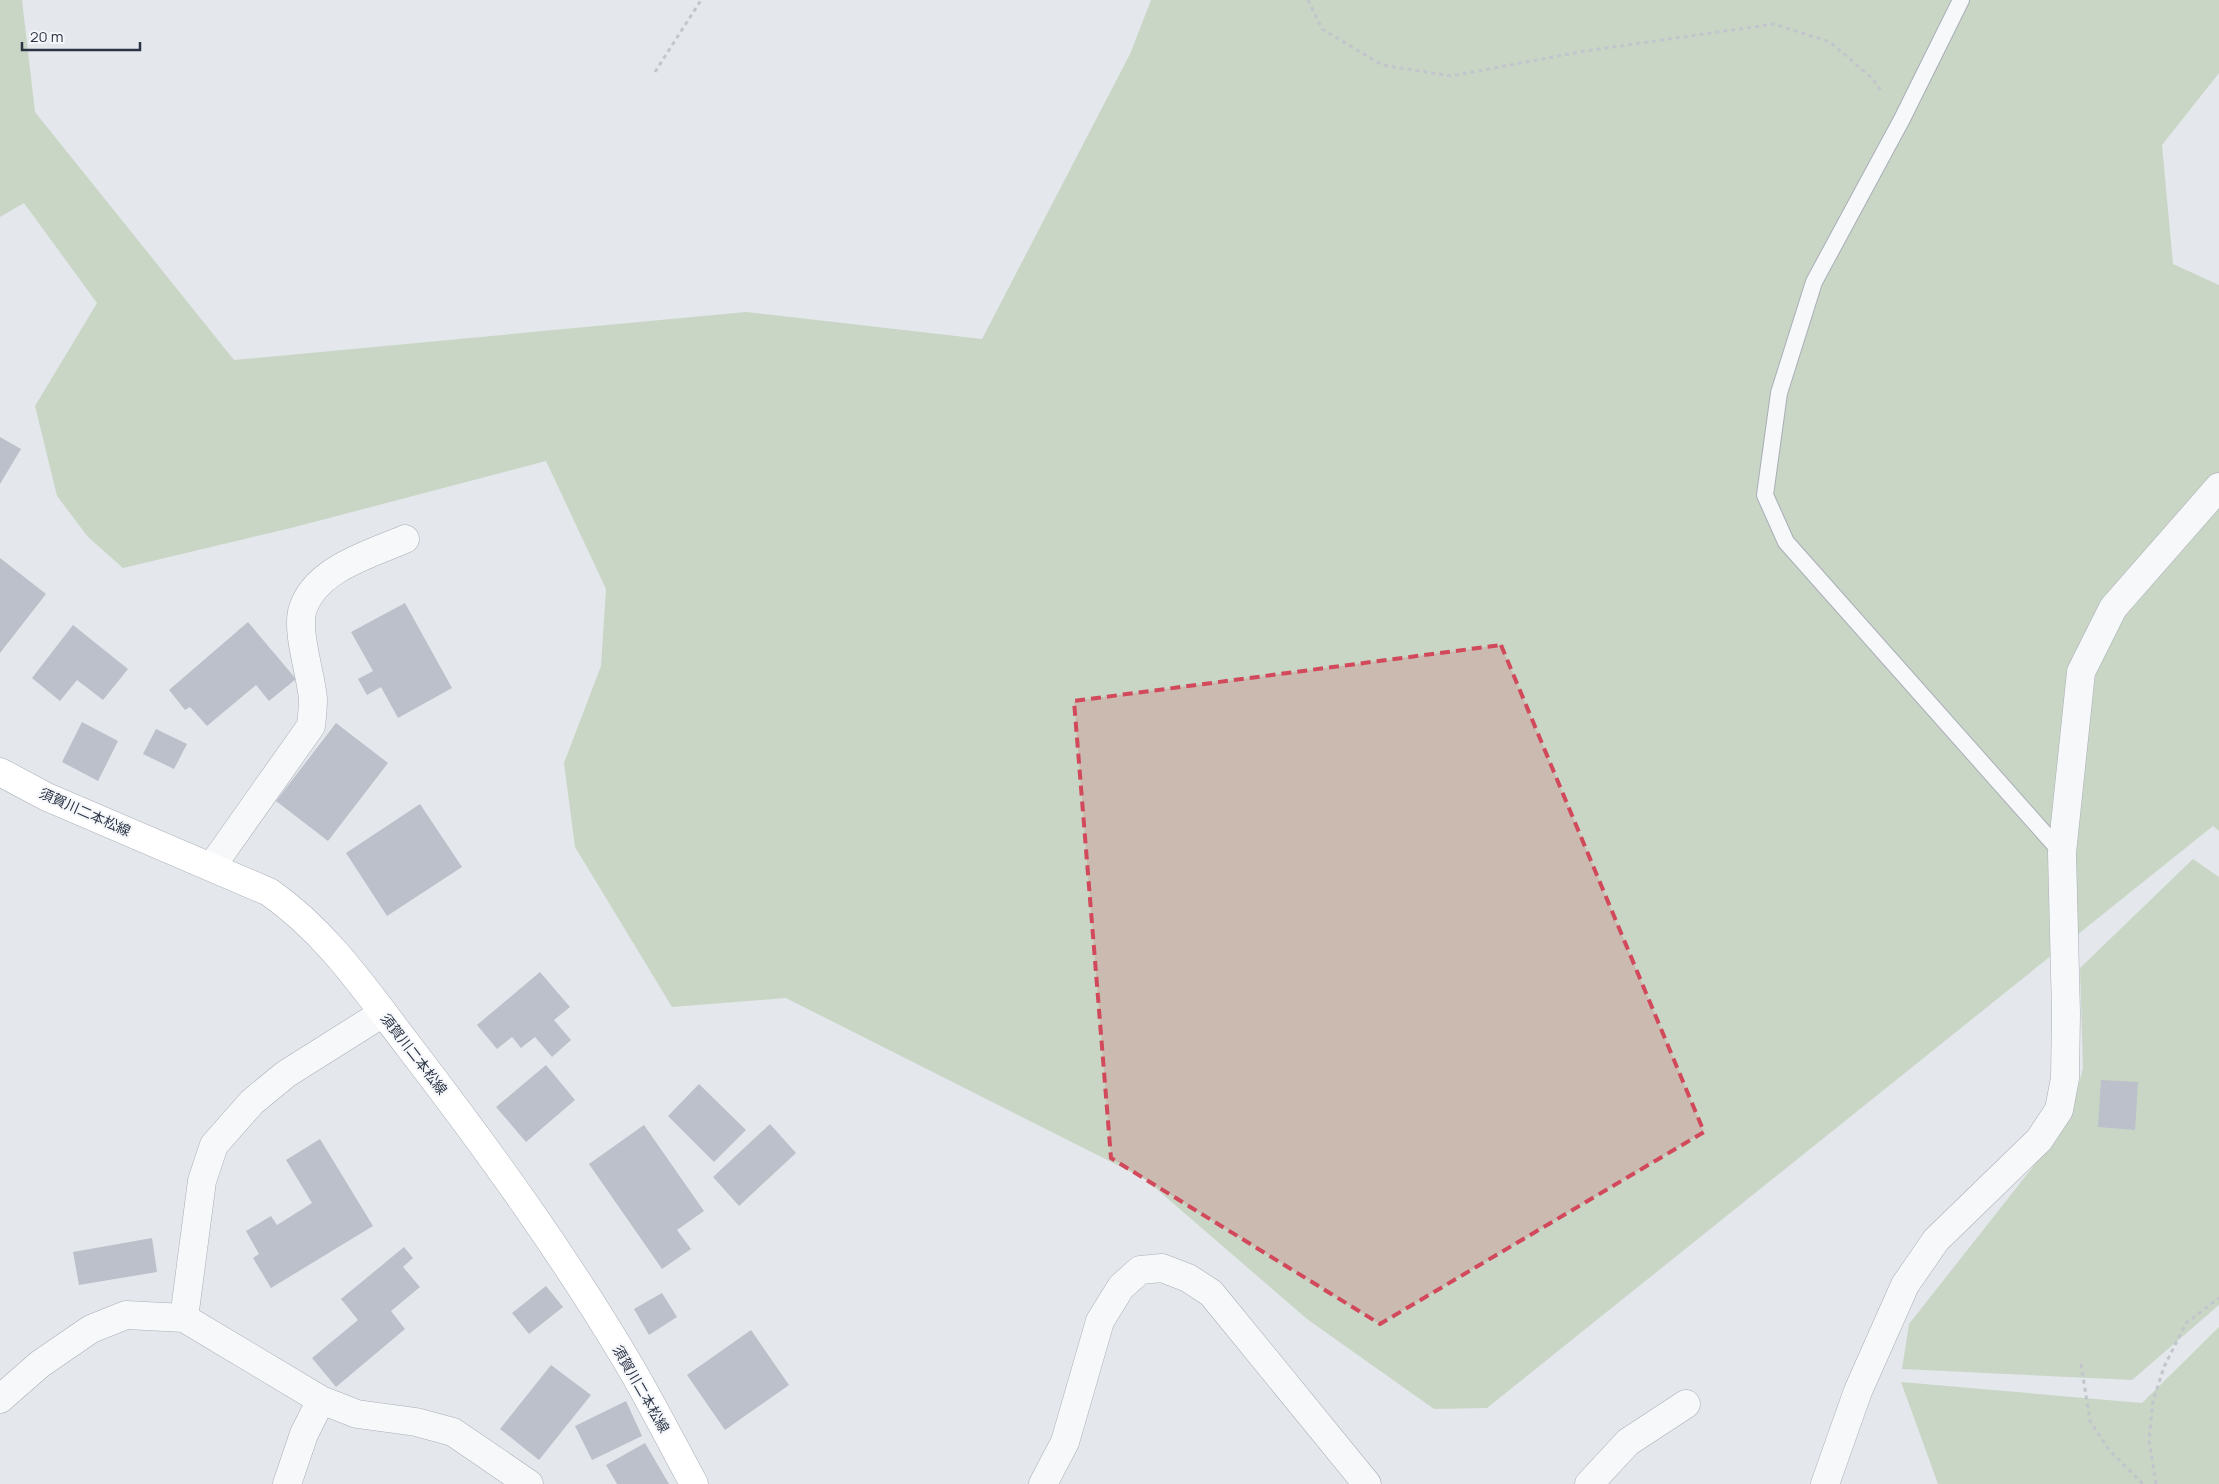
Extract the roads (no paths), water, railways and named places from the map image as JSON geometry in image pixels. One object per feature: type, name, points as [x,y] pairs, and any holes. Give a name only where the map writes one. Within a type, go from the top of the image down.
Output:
[{"type":"main road","name":"須賀川二本松線","points":[[0,772],[48,797],[270,892],[294,909],[329,943],[476,1135],[540,1224],[630,1368],[694,1484]]},
{"type":"street","points":[[1825,1484],[1858,1391],[1905,1285],[1936,1240],[2039,1140],[2059,1110],[2066,1078],[2062,853],[2081,672],[2113,608],[2219,487]]},
{"type":"street","points":[[212,866],[312,726],[313,699],[303,636],[302,612],[313,590],[348,564],[406,539]]},
{"type":"street","points":[[184,1318],[202,1181],[214,1145],[252,1102],[286,1074],[383,1013]]},
{"type":"street","points":[[1043,1484],[1065,1442],[1100,1321],[1121,1287],[1140,1270],[1162,1268],[1188,1278],[1211,1293],[1367,1484]]},
{"type":"street","points":[[0,1399],[40,1364],[91,1329],[126,1315],[184,1318],[321,1400],[357,1414],[416,1422],[453,1432],[529,1484]]},
{"type":"street","points":[[287,1484],[304,1434],[321,1400]]},
{"type":"street","points":[[1589,1484],[1628,1442],[1686,1404]]},
{"type":"lane","points":[[1961,0],[1902,119],[1814,282],[1778,393],[1765,495],[1786,542],[2062,853]]}]
